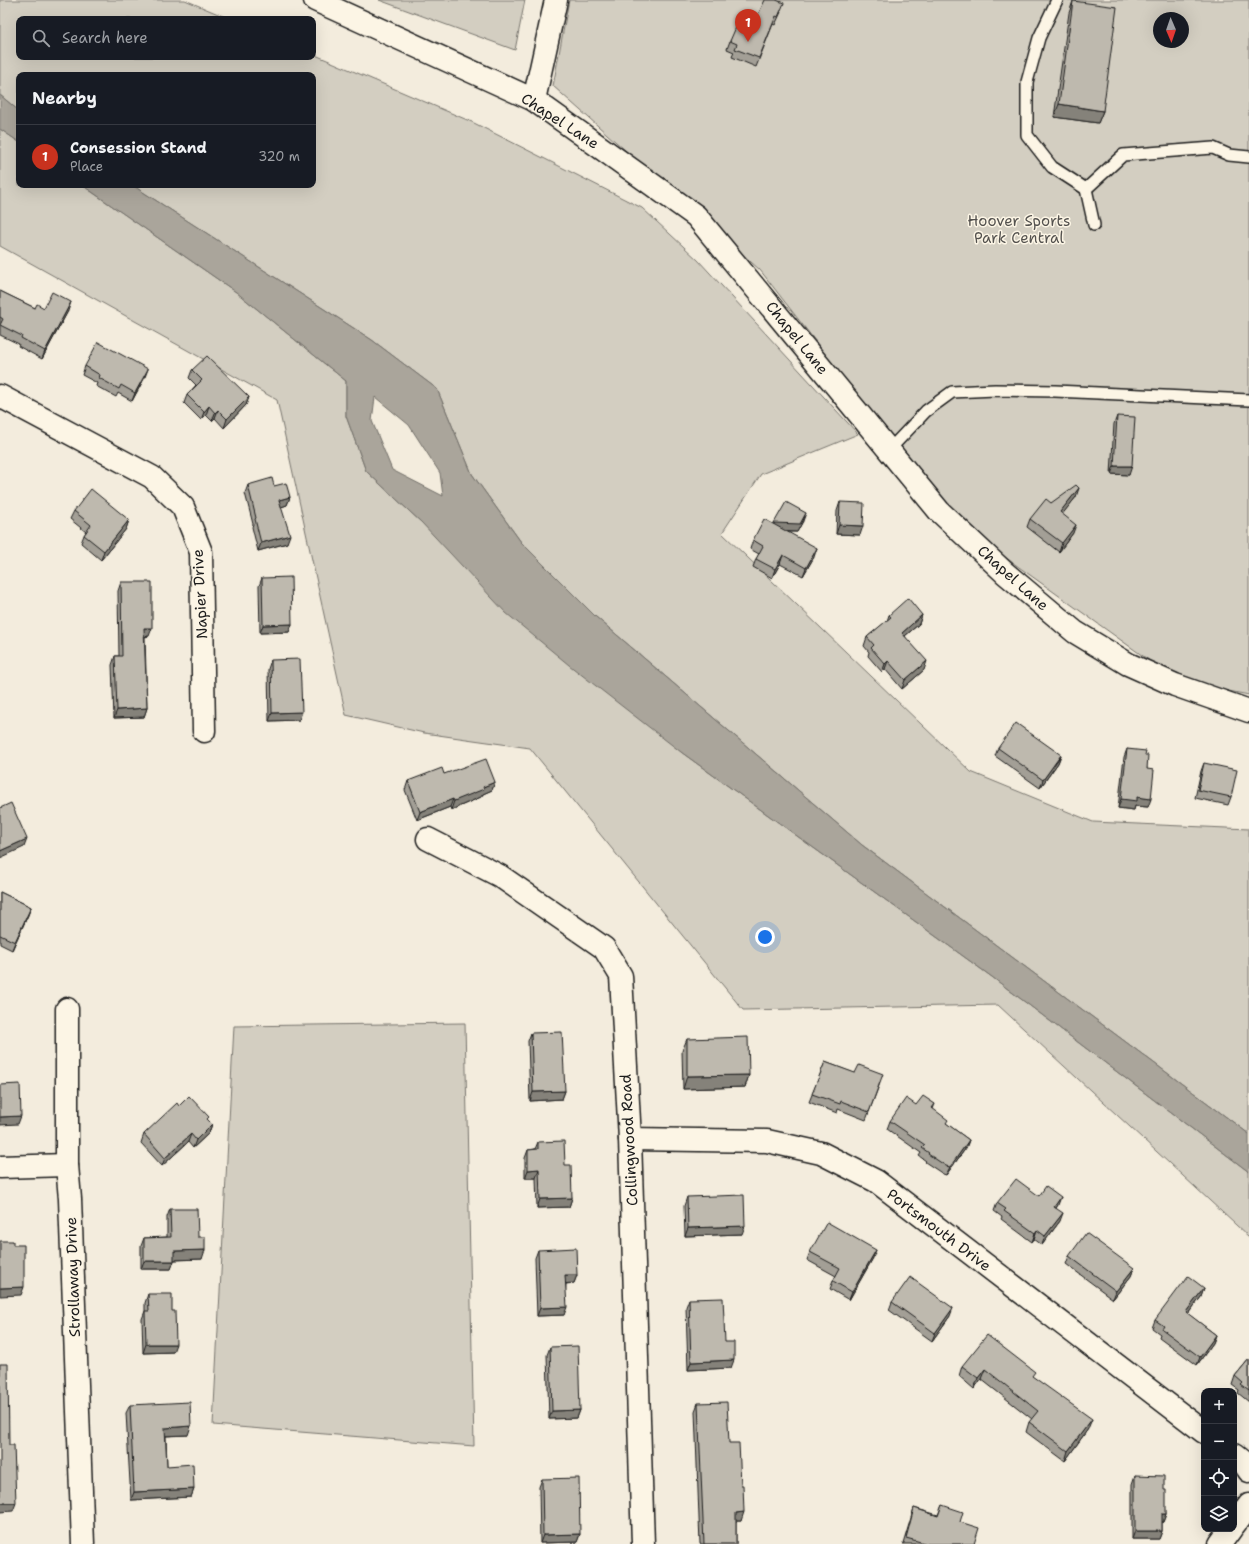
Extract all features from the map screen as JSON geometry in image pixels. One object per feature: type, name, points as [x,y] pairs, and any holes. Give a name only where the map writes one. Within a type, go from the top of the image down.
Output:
[{"type":"street","name":"Chapel Lane","points":[[315,0],[534,100],[696,216],[939,511],[1005,573],[1074,632],[1128,664],[1175,685],[1249,711]]},
{"type":"street","points":[[534,100],[556,0]]},
{"type":"street","name":"Napier Drive","points":[[0,396],[152,477],[183,508],[193,529],[201,552],[204,731]]},
{"type":"street","name":"Collingwood Road","points":[[428,839],[500,876],[604,948],[621,976],[630,1139],[643,1544]]},
{"type":"street","name":"Strollaway Drive","points":[[66,1009],[67,1165],[70,1199],[83,1544]]},
{"type":"street","name":"Portsmouth Drive","points":[[630,1139],[768,1141],[821,1153],[876,1181],[1201,1430]]},
{"type":"street","points":[[0,1167],[67,1165]]},
{"type":"street","points":[[1237,1457],[1243,1462],[1249,1471]]},
{"type":"street","points":[[1237,1521],[1249,1505]]},
{"type":"street","points":[[1220,1544],[1229,1532]]},
{"type":"lane","points":[[1057,0],[1038,38],[1027,82],[1027,135],[1052,167],[1086,189],[1094,225]]},
{"type":"lane","points":[[1086,189],[1123,155],[1213,148],[1229,155],[1249,157]]},
{"type":"lane","points":[[889,450],[926,411],[952,392],[995,390],[1062,391],[1249,400]]},
{"type":"green space","points":[[0,0],[185,0],[223,16],[16,16],[16,60],[316,60],[316,55],[472,122],[642,208],[698,260],[858,434],[761,474],[722,533],[971,772],[1093,822],[1249,829],[1249,1134],[862,845],[596,617],[521,542],[472,474],[437,389],[372,340],[137,188],[316,188],[316,72],[16,72],[16,108],[0,95]]},
{"type":"green space","points":[[379,0],[525,0],[515,50]]},
{"type":"green space","name":"Hoover Sports Park Central","points":[[569,0],[1249,0],[1249,695],[1178,681],[956,522],[760,270],[553,86]]},
{"type":"green space","points":[[0,129],[16,140],[16,188],[86,188],[236,292],[346,381],[346,416],[366,471],[421,522],[681,752],[992,977],[1249,1172],[1249,1237],[998,1005],[743,1010],[530,748],[424,733],[346,715],[277,400],[0,246]]},
{"type":"green space","points":[[465,1023],[474,1446],[213,1425],[234,1026]]},
{"type":"shaded area","points":[[0,95],[16,108],[16,140],[0,129]]},
{"type":"shaded area","points":[[86,188],[137,188],[372,340],[437,389],[472,474],[521,542],[596,617],[862,845],[1249,1134],[1249,1172],[992,977],[681,752],[569,665],[506,613],[421,522],[366,471],[346,416],[346,381],[236,292]],"holes":[[[375,397],[409,425],[440,473],[443,496],[392,470],[372,421]]]},
{"type":"building","points":[[765,0],[776,0],[784,3],[778,17],[776,16],[759,58],[735,49],[737,44],[730,41],[740,18],[746,20],[750,17],[756,19]]},
{"type":"building","points":[[1073,1],[1117,7],[1103,111],[1059,104]]},
{"type":"building","points":[[0,291],[35,308],[37,304],[44,308],[52,292],[71,302],[45,351],[21,338],[22,336],[0,325],[3,319],[0,317]]},
{"type":"building","points":[[98,342],[148,369],[135,393],[121,385],[119,389],[99,378],[100,375],[85,366]]},
{"type":"building","points":[[207,356],[249,397],[227,419],[218,410],[215,413],[209,406],[204,412],[187,395],[202,380],[192,370]]},
{"type":"building","points":[[1117,416],[1135,417],[1132,466],[1114,466]]},
{"type":"building","points":[[272,478],[274,486],[286,483],[290,497],[279,500],[290,535],[261,543],[248,485]]},
{"type":"building","points":[[1076,485],[1079,488],[1060,512],[1076,525],[1062,543],[1030,519],[1046,499],[1051,503]]},
{"type":"building","points":[[91,489],[129,520],[104,551],[84,535],[91,525],[74,511]]},
{"type":"building","points":[[786,502],[806,513],[800,524],[774,523]]},
{"type":"building","points":[[840,502],[864,503],[863,526],[839,525]]},
{"type":"building","points":[[764,519],[817,548],[806,568],[783,555],[775,569],[756,559],[763,546],[753,540]]},
{"type":"building","points":[[291,577],[292,624],[263,625],[262,578]]},
{"type":"building","points":[[121,582],[152,582],[152,628],[144,628],[147,708],[117,710],[115,656],[122,656]]},
{"type":"building","points":[[908,598],[922,615],[902,633],[927,661],[905,680],[888,661],[885,664],[871,648],[874,645],[867,637],[891,617],[889,615]]},
{"type":"building","points":[[300,659],[302,712],[272,713],[271,660]]},
{"type":"building","points":[[1016,723],[1061,755],[1043,780],[998,748]]},
{"type":"building","points":[[1127,749],[1146,751],[1145,755],[1148,755],[1147,769],[1154,770],[1151,799],[1137,797],[1137,801],[1121,799]]},
{"type":"building","points":[[486,759],[495,782],[483,787],[484,789],[454,801],[453,799],[420,812],[408,781],[442,768],[444,774]]},
{"type":"building","points":[[1204,763],[1237,770],[1231,797],[1198,790]]},
{"type":"building","points":[[11,803],[27,839],[0,851],[0,808]]},
{"type":"building","points":[[0,892],[31,907],[15,942],[0,935]]},
{"type":"building","points":[[562,1032],[565,1091],[533,1092],[531,1033]]},
{"type":"building","points":[[748,1037],[749,1075],[687,1076],[687,1039]]},
{"type":"building","points":[[825,1062],[855,1073],[859,1065],[883,1074],[869,1112],[841,1101],[840,1104],[812,1094]]},
{"type":"building","points":[[20,1084],[21,1116],[0,1117],[0,1085]]},
{"type":"building","points":[[189,1096],[209,1117],[207,1119],[212,1124],[196,1140],[191,1134],[165,1158],[144,1134],[177,1103],[179,1106]]},
{"type":"building","points":[[923,1096],[935,1104],[932,1108],[948,1120],[946,1123],[969,1140],[950,1167],[928,1154],[929,1153],[922,1148],[925,1145],[890,1121],[906,1098],[916,1105]]},
{"type":"building","points":[[564,1141],[565,1165],[571,1165],[572,1198],[540,1199],[539,1169],[528,1170],[528,1150],[538,1149],[538,1142]]},
{"type":"building","points":[[1016,1179],[1039,1196],[1046,1186],[1061,1197],[1054,1207],[1063,1213],[1045,1236],[1037,1230],[1035,1233],[1004,1211],[1006,1209],[997,1203]]},
{"type":"building","points":[[744,1195],[745,1226],[688,1228],[687,1197]]},
{"type":"building","points":[[170,1209],[197,1209],[198,1237],[205,1237],[205,1250],[174,1251],[174,1261],[144,1261],[144,1238],[171,1237]]},
{"type":"building","points":[[827,1222],[876,1250],[852,1292],[833,1281],[840,1268],[810,1252]]},
{"type":"building","points":[[1086,1233],[1134,1268],[1116,1291],[1069,1256]]},
{"type":"building","points":[[0,1241],[13,1241],[13,1245],[24,1245],[24,1287],[0,1288]]},
{"type":"building","points":[[576,1248],[577,1275],[565,1275],[567,1307],[540,1308],[538,1250]]},
{"type":"building","points":[[1188,1276],[1204,1288],[1186,1312],[1216,1335],[1200,1357],[1162,1329],[1164,1326],[1155,1320]]},
{"type":"building","points":[[910,1277],[953,1308],[935,1333],[892,1302]]},
{"type":"building","points":[[148,1294],[172,1294],[172,1311],[175,1311],[176,1344],[146,1344],[145,1311],[149,1311]]},
{"type":"building","points":[[723,1298],[725,1342],[734,1342],[734,1360],[691,1362],[689,1299]]},
{"type":"building","points":[[987,1335],[1035,1372],[1032,1376],[1092,1419],[1068,1451],[1029,1422],[1038,1411],[985,1369],[978,1378],[962,1366]]},
{"type":"building","points":[[578,1346],[580,1410],[552,1411],[550,1347]]},
{"type":"building","points":[[1249,1359],[1249,1391],[1241,1385],[1243,1383],[1235,1376]]},
{"type":"building","points":[[0,1364],[8,1364],[9,1445],[14,1445],[16,1503],[0,1503]]},
{"type":"building","points":[[190,1402],[191,1426],[165,1428],[167,1466],[193,1464],[194,1489],[134,1492],[130,1405]]},
{"type":"building","points":[[727,1402],[729,1443],[739,1443],[744,1512],[736,1513],[736,1544],[704,1544],[698,1403]]},
{"type":"building","points":[[1135,1475],[1164,1476],[1164,1490],[1166,1490],[1166,1514],[1162,1514],[1162,1531],[1135,1531]]},
{"type":"building","points":[[579,1478],[580,1534],[543,1535],[542,1479]]},
{"type":"building","points":[[942,1505],[963,1512],[960,1522],[979,1528],[974,1544],[928,1544],[906,1538],[914,1508],[938,1516]]},
{"type":"place","name":"Consession Stand","points":[[748,42]]}]
